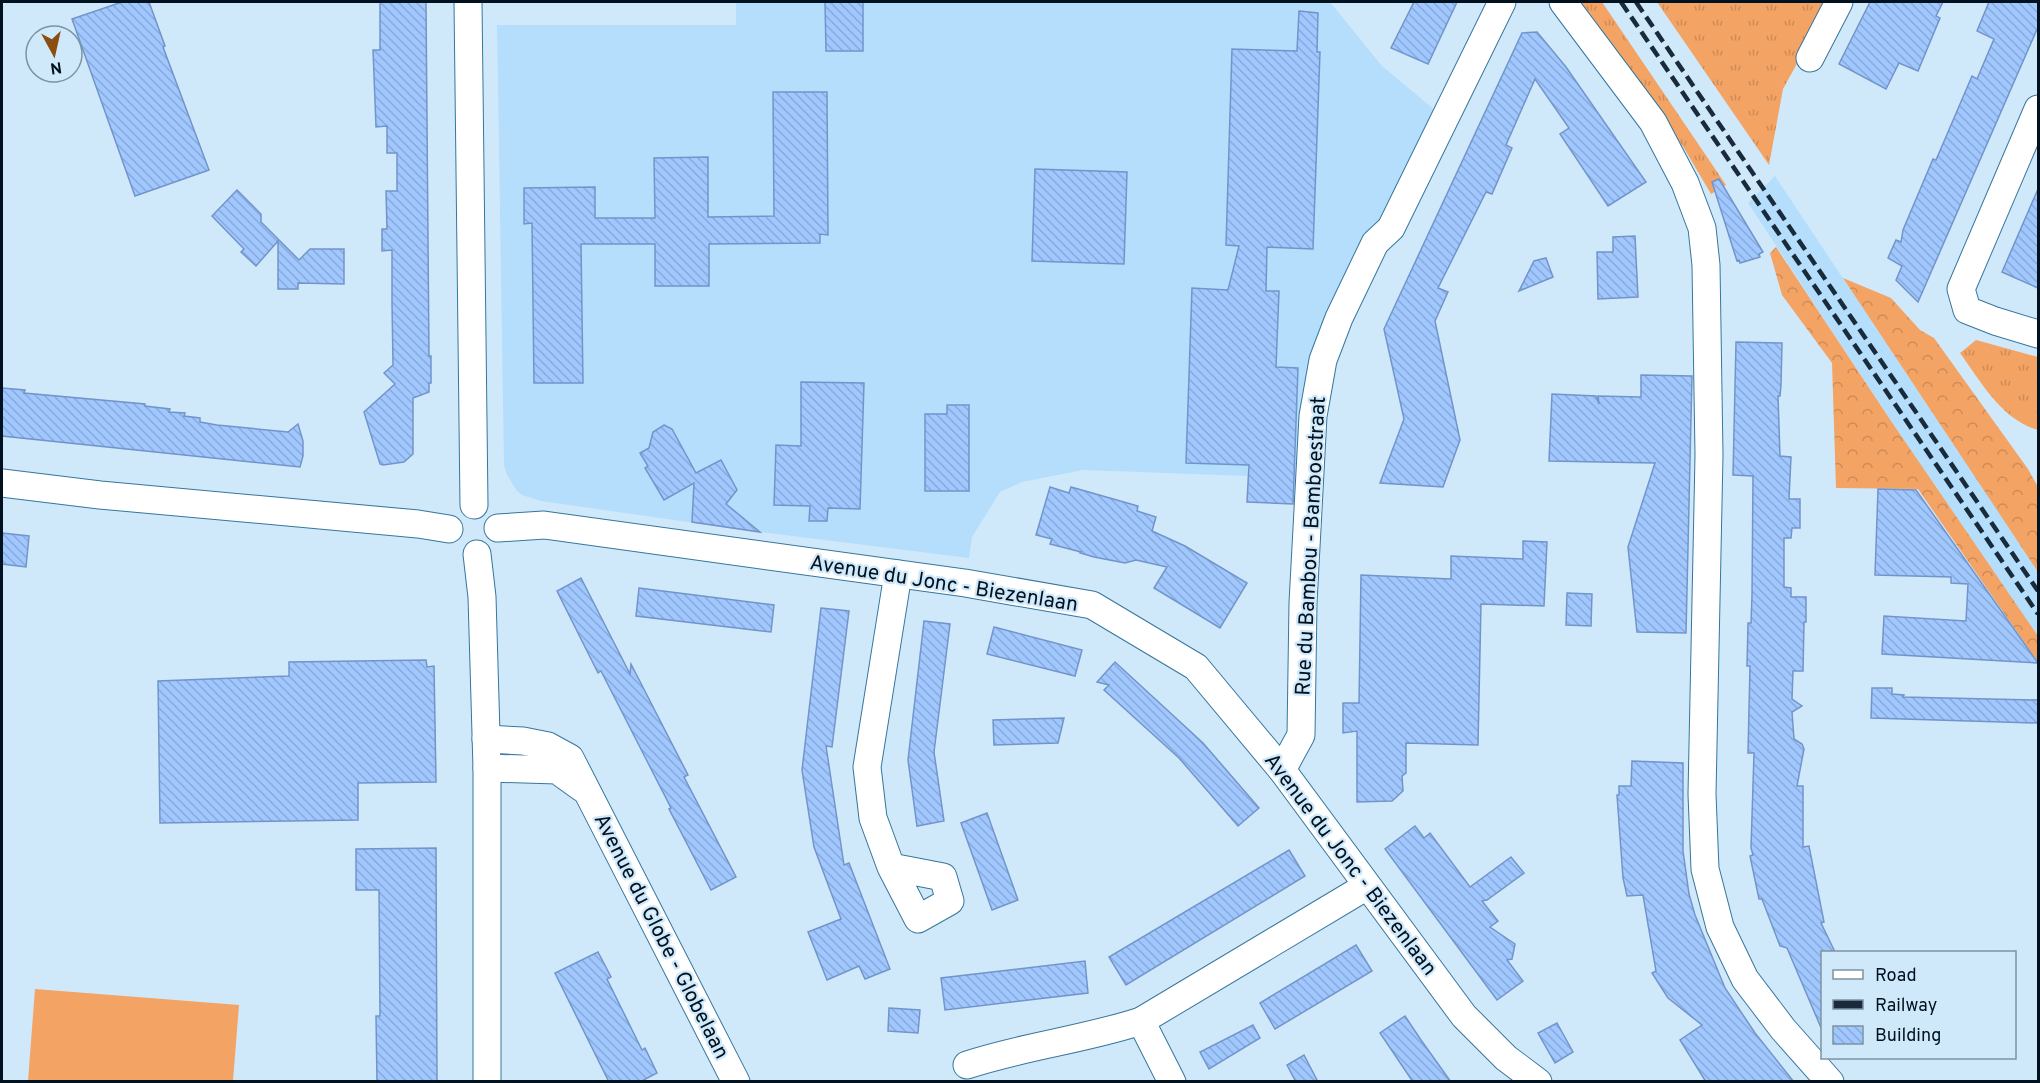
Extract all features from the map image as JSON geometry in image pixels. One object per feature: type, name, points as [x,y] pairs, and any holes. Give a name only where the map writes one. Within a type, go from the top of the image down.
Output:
[{"type":"street","points":[[468,2],[474,506]]},
{"type":"street","name":"Rue du Bambou - Bamboestraat","points":[[1282,770],[1301,735],[1303,603],[1313,416],[1323,360],[1375,243],[1391,228],[1502,2]]},
{"type":"street","points":[[1563,2],[1653,122],[1685,183],[1702,228],[1706,264],[1709,455],[1702,795],[1705,869],[1720,927],[1745,979],[1783,1029],[1830,1082]]},
{"type":"street","points":[[1810,58],[1839,2]]},
{"type":"street","points":[[2038,109],[1961,289],[1967,310],[2038,334]]},
{"type":"street","points":[[2,483],[100,495],[418,524],[449,529]]},
{"type":"street","points":[[474,506],[483,507],[490,512],[496,519],[498,528],[493,545],[477,555],[466,554],[457,548],[451,540],[449,529],[457,511],[474,506]]},
{"type":"street","name":"Avenue du Jonc - Biezenlaan","points":[[498,528],[544,525],[965,583],[1092,606],[1196,667],[1282,770],[1464,1016],[1506,1058],[1538,1082]]},
{"type":"street","points":[[477,555],[482,597],[487,768],[487,1082]]},
{"type":"street","points":[[891,867],[873,818],[867,767],[898,574]]},
{"type":"street","name":"Avenue du Globe - Globelaan","points":[[486,739],[523,741],[548,746],[570,758],[736,1082]]},
{"type":"street","name":"Avenue du Globe - Globelaan","points":[[487,768],[557,770],[587,791]]},
{"type":"street","points":[[967,1065],[991,1057],[1106,1032],[1141,1021],[1366,886]]},
{"type":"street","points":[[1141,1021],[1172,1082]]},
{"type":"shaded area","points":[[736,2],[1330,2],[1382,66],[1436,111],[1333,310],[1304,411],[1293,504],[1247,502],[1248,476],[1083,470],[1022,482],[1000,492],[972,537],[969,558],[751,531],[541,501],[517,491],[504,465],[497,25],[736,25]]},
{"type":"shaded area","points":[[1775,176],[2038,572],[2038,636],[1891,421],[1748,203]]},
{"type":"green space","points":[[1577,2],[1602,2],[1726,185],[1711,194],[1684,148],[1590,14]]},
{"type":"green space","points":[[1657,2],[1831,2],[1783,89],[1769,165]]},
{"type":"green space","points":[[1776,247],[1891,421],[2038,636],[2038,662],[1918,489],[1836,488],[1832,363],[1782,295],[1770,253]]},
{"type":"green space","points":[[1843,278],[1891,298],[1920,330],[1934,338],[2028,469],[2038,487],[2038,572]]},
{"type":"green space","points":[[1976,340],[2038,357],[2038,430],[2025,425],[2003,409],[1993,399],[1960,353]]},
{"type":"green space","points":[[35,989],[239,1005],[233,1081],[28,1081]]},
{"type":"building","points":[[122,2],[149,2],[165,46],[163,47],[209,170],[135,196],[84,53],[84,24],[74,24],[72,19]]},
{"type":"building","points":[[380,2],[426,2],[429,356],[431,356],[429,392],[413,398],[413,454],[404,462],[383,465],[380,464],[364,412],[395,384],[384,373],[393,365],[392,250],[382,251],[382,229],[387,229],[386,191],[397,191],[397,153],[387,153],[387,126],[376,127],[373,50],[380,50]]},
{"type":"building","points":[[825,2],[863,2],[863,51],[826,51]]},
{"type":"building","points":[[1414,2],[1457,2],[1428,64],[1391,48]]},
{"type":"building","points":[[1870,2],[1943,2],[1936,16],[1940,18],[1918,71],[1899,63],[1886,89],[1839,64]]},
{"type":"building","points":[[1989,2],[2038,2],[2038,27],[1918,302],[1896,280],[1902,266],[1888,258],[1896,240],[1901,242],[1903,230],[1933,159],[1936,160],[1972,76],[1977,79],[1994,39],[1977,31]]},
{"type":"building","points":[[1299,11],[1318,13],[1317,52],[1320,52],[1313,249],[1267,247],[1266,291],[1279,291],[1276,367],[1298,368],[1293,504],[1247,502],[1249,465],[1186,463],[1192,288],[1228,290],[1239,246],[1226,245],[1232,49],[1297,51]]},
{"type":"building","points":[[1537,32],[1566,67],[1646,182],[1608,206],[1560,134],[1569,128],[1535,79],[1506,145],[1512,148],[1492,194],[1486,192],[1438,288],[1448,292],[1435,321],[1460,440],[1443,487],[1380,483],[1404,419],[1384,329],[1522,33]]},
{"type":"building","points":[[773,92],[827,92],[828,235],[820,234],[820,243],[709,244],[709,286],[655,286],[655,244],[581,244],[583,383],[534,383],[532,223],[524,224],[524,188],[595,187],[595,218],[655,218],[654,158],[708,157],[708,217],[774,216]]},
{"type":"building","points":[[1035,169],[1127,172],[1124,264],[1032,261]]},
{"type":"building","points":[[1719,179],[1763,252],[1759,254],[1760,257],[1740,263],[1739,260],[1737,261],[1712,182]]},
{"type":"building","points":[[2038,189],[2038,288],[2002,272]]},
{"type":"building","points":[[237,190],[261,214],[261,222],[299,260],[310,249],[344,249],[344,284],[298,283],[298,289],[278,289],[278,241],[256,266],[241,252],[244,249],[212,216]]},
{"type":"building","points":[[1635,236],[1638,297],[1598,299],[1597,252],[1613,252],[1613,237]]},
{"type":"building","points":[[1546,258],[1553,277],[1519,291],[1534,261]]},
{"type":"building","points":[[1736,342],[1782,343],[1781,385],[1780,396],[1778,396],[1780,456],[1791,457],[1789,499],[1800,499],[1800,528],[1792,528],[1791,538],[1784,538],[1784,587],[1791,588],[1791,597],[1806,597],[1803,671],[1793,671],[1792,699],[1802,706],[1792,712],[1794,739],[1802,744],[1804,749],[1797,786],[1803,786],[1803,847],[1809,846],[1824,922],[1821,923],[1835,951],[1821,951],[1821,1028],[1787,948],[1780,946],[1762,899],[1759,899],[1750,856],[1753,855],[1751,848],[1754,753],[1748,753],[1750,666],[1747,666],[1748,623],[1751,623],[1752,596],[1753,476],[1733,475]]},
{"type":"building","points":[[1641,375],[1692,376],[1686,633],[1637,632],[1628,547],[1655,463],[1549,461],[1552,394],[1596,396],[1599,404],[1598,396],[1641,397]]},
{"type":"building","points":[[801,382],[864,383],[860,509],[828,508],[827,521],[809,521],[810,506],[774,505],[776,445],[801,446]]},
{"type":"building","points":[[2,388],[25,390],[24,393],[145,404],[145,406],[170,409],[169,412],[185,413],[184,416],[200,418],[200,422],[217,425],[288,432],[298,424],[303,441],[303,456],[300,467],[2,436]]},
{"type":"building","points":[[947,405],[969,405],[969,491],[925,491],[925,414],[947,414]]},
{"type":"building","points":[[664,425],[672,429],[696,473],[721,460],[737,490],[726,504],[760,532],[692,522],[694,483],[664,500],[645,468],[648,466],[640,453],[649,448],[653,432]]},
{"type":"building","points":[[1050,487],[1069,493],[1071,487],[1138,506],[1137,511],[1156,517],[1152,531],[1185,546],[1247,583],[1220,628],[1154,588],[1167,567],[1136,560],[1125,563],[1094,557],[1050,544],[1052,539],[1036,535]]},
{"type":"building","points":[[1878,489],[1916,490],[2038,663],[1882,654],[1884,616],[1966,621],[1968,584],[1951,583],[1951,577],[1875,575]]},
{"type":"building","points":[[2,533],[29,536],[26,567],[2,564]]},
{"type":"building","points":[[1523,541],[1547,542],[1544,606],[1481,604],[1478,745],[1406,743],[1406,773],[1402,776],[1403,791],[1392,801],[1357,802],[1357,731],[1343,733],[1343,703],[1359,703],[1361,575],[1451,579],[1451,556],[1523,559]]},
{"type":"building","points":[[581,578],[630,674],[631,664],[688,775],[684,777],[736,877],[711,890],[601,671],[598,673],[557,591]]},
{"type":"building","points":[[639,588],[774,605],[771,632],[636,616]]},
{"type":"building","points":[[1567,593],[1592,594],[1591,626],[1566,625]]},
{"type":"building","points":[[821,608],[849,611],[832,747],[826,746],[844,865],[849,863],[890,969],[865,979],[859,966],[827,980],[808,932],[841,919],[814,847],[802,770]]},
{"type":"building","points":[[924,621],[950,624],[934,752],[944,821],[917,826],[908,760]]},
{"type":"building","points":[[994,627],[1082,650],[1075,676],[987,654]]},
{"type":"building","points":[[426,660],[427,667],[434,666],[436,782],[358,783],[358,820],[160,823],[158,681],[289,676],[289,662]]},
{"type":"building","points":[[1115,662],[1203,743],[1259,808],[1238,826],[1179,758],[1104,690],[1109,685],[1097,682]]},
{"type":"building","points":[[1872,688],[1892,688],[1892,694],[1904,695],[1903,697],[2038,700],[2038,723],[1871,718]]},
{"type":"building","points":[[1064,718],[1058,743],[994,745],[993,720]]},
{"type":"building","points":[[1632,761],[1683,763],[1683,851],[1689,894],[1695,915],[1725,988],[1755,1033],[1794,1082],[1706,1082],[1680,1040],[1702,1025],[1668,998],[1652,973],[1656,971],[1643,895],[1627,896],[1623,878],[1617,795],[1619,795],[1619,786],[1631,786]]},
{"type":"building","points":[[987,813],[1018,900],[992,910],[961,823]]},
{"type":"building","points":[[1415,826],[1424,838],[1430,833],[1470,887],[1511,857],[1524,873],[1487,900],[1482,901],[1498,921],[1490,927],[1515,944],[1512,959],[1507,960],[1523,981],[1497,1000],[1385,849]]},
{"type":"building","points":[[436,848],[437,1082],[377,1082],[376,1016],[380,1016],[379,890],[356,890],[356,849]]},
{"type":"building","points":[[1289,850],[1305,876],[1126,985],[1109,957]]},
{"type":"building","points":[[1356,945],[1372,971],[1275,1029],[1260,1003]]},
{"type":"building","points":[[598,952],[611,977],[607,979],[642,1050],[645,1048],[657,1073],[640,1082],[609,1082],[555,973]]},
{"type":"building","points":[[1085,961],[1088,993],[945,1010],[941,978]]},
{"type":"building","points":[[889,1008],[920,1010],[918,1033],[888,1031]]},
{"type":"building","points":[[1405,1016],[1451,1082],[1413,1082],[1380,1033]]},
{"type":"building","points":[[1557,1023],[1573,1052],[1555,1063],[1538,1033]]},
{"type":"building","points":[[1253,1025],[1260,1038],[1209,1069],[1200,1052]]},
{"type":"building","points":[[1304,1055],[1318,1082],[1296,1082],[1287,1065]]},
{"type":"railway","points":[[1621,2],[2038,614]]},
{"type":"railway","points":[[1636,2],[2038,591]]}]
